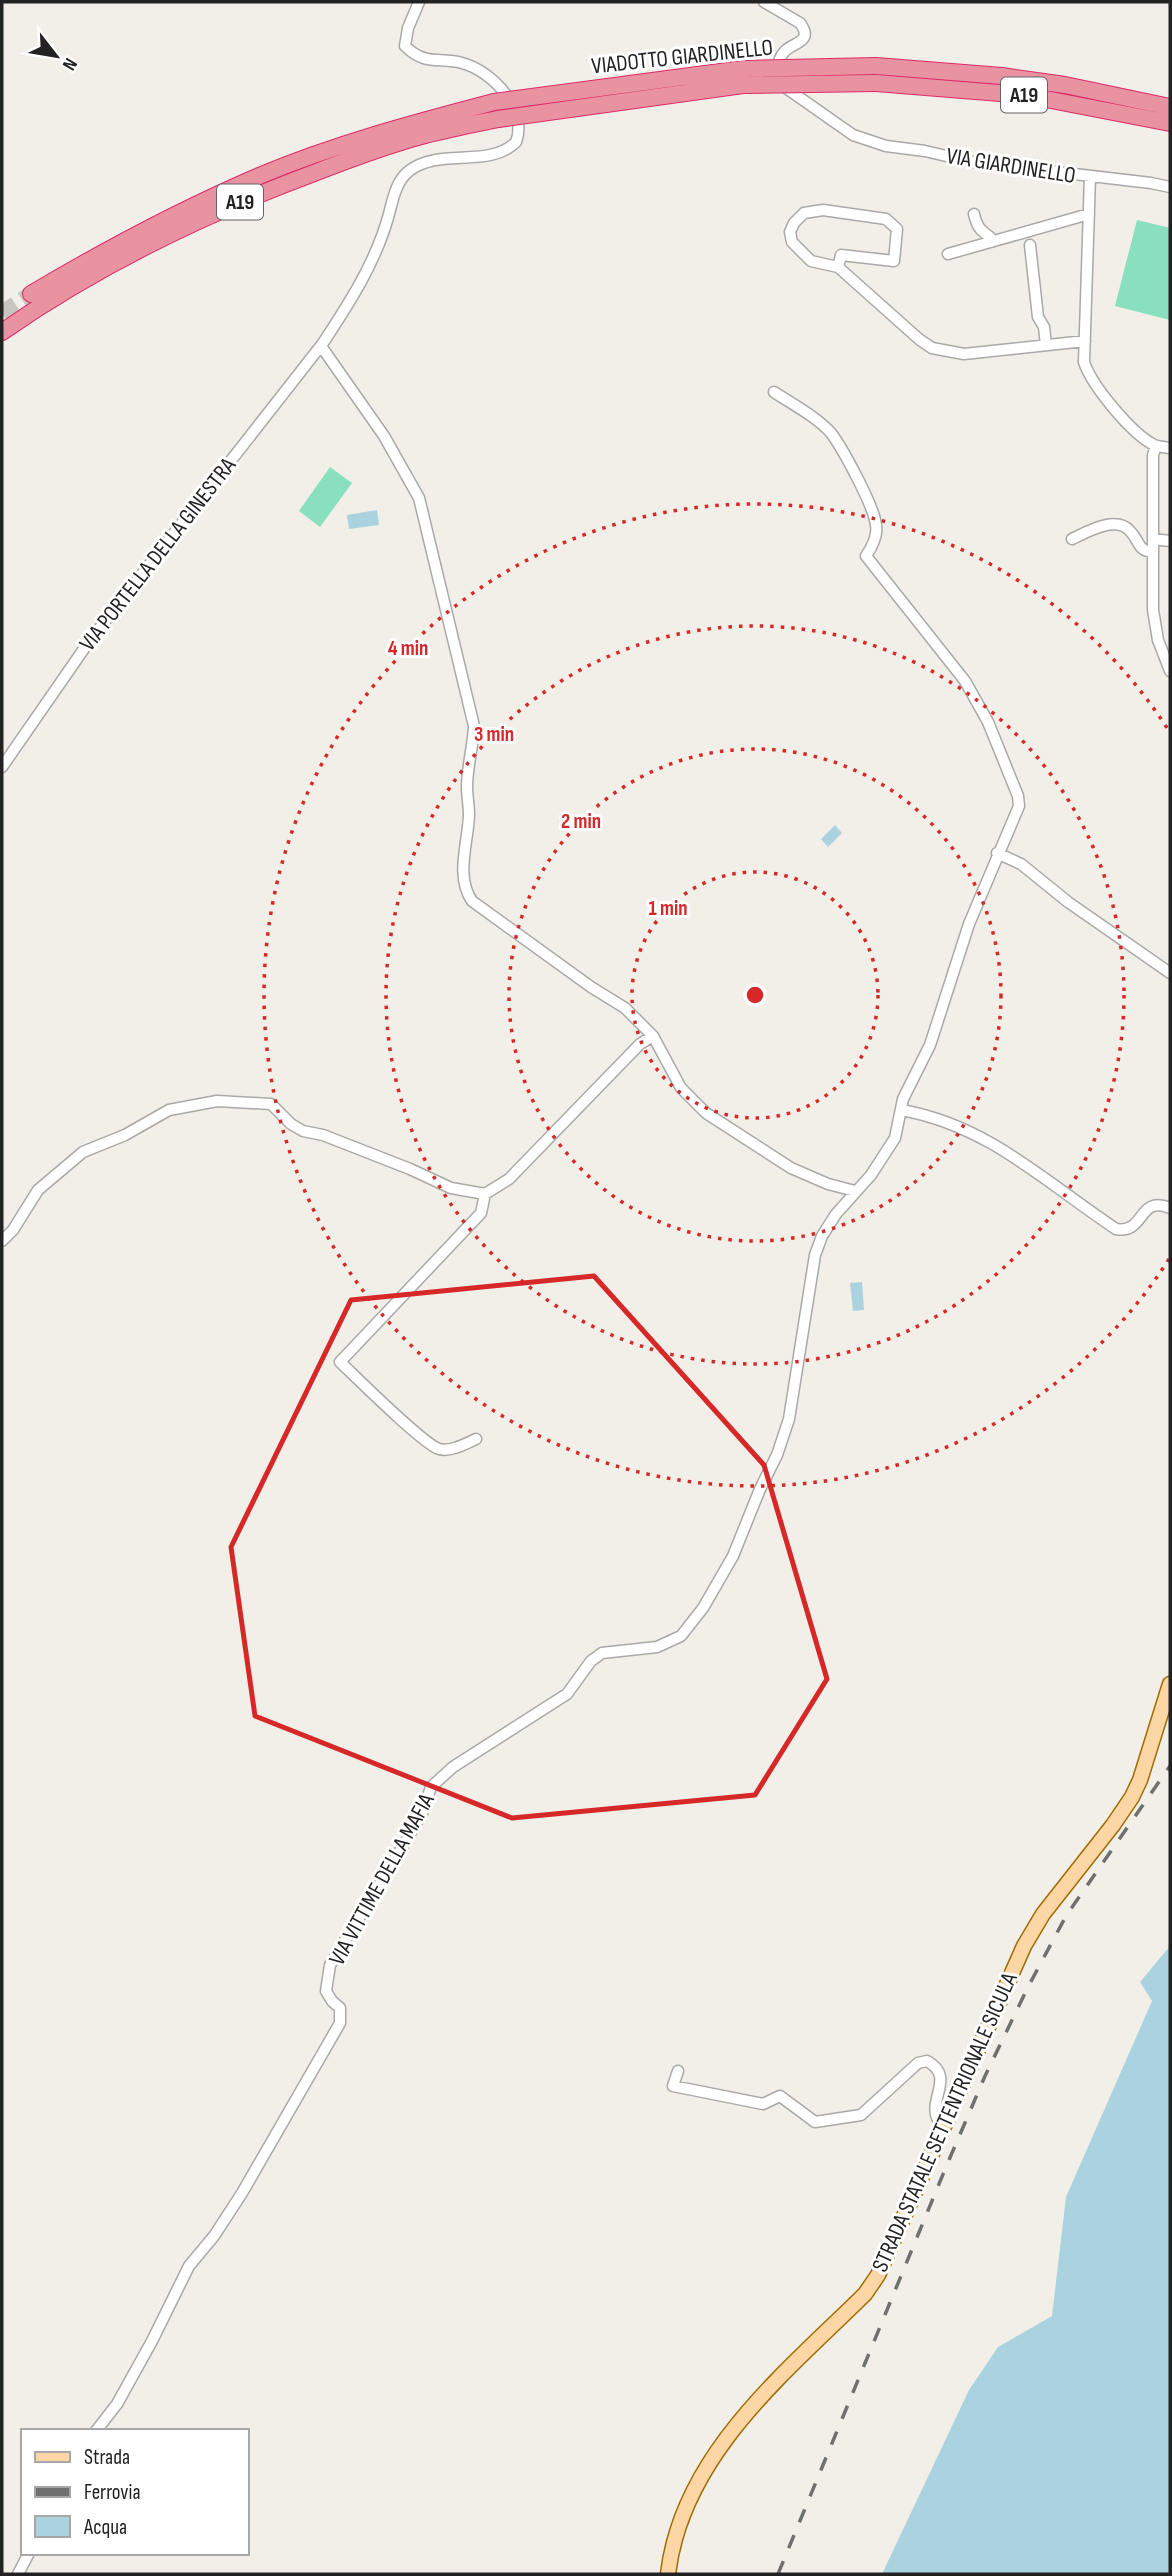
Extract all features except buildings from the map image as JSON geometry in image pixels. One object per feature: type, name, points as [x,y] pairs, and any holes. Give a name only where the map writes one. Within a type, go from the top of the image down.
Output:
[{"type":"highway","name":"VIADOTTO GIARDINELLO","points":[[32,294],[147,228],[261,175],[374,135],[494,102],[744,69],[876,66],[1002,76],[1065,85],[1170,107]]},
{"type":"highway","name":"VIADOTTO GIARDINELLO","points":[[2,332],[114,263],[196,221],[260,193],[349,159],[424,136],[498,119],[743,85],[876,83],[1025,95],[1170,123]]},
{"type":"main road","name":"STRADA STATALE SETTENTRIONALE SICULA","points":[[668,2574],[670,2558],[691,2499],[720,2449],[762,2396],[865,2294],[877,2275],[1024,1946],[1043,1914],[1132,1797],[1155,1736],[1170,1684]]},
{"type":"street","name":"VIA PORTELLA DELLA GINESTRA","points":[[2,768],[88,643],[320,346],[352,299],[375,255],[396,189],[403,177],[410,170],[430,163],[502,153],[516,142],[519,134],[512,103],[499,86],[461,62],[434,62],[418,57],[405,47],[408,28],[419,2]]},
{"type":"street","name":"VIA GIARDINELLO","points":[[764,2],[800,23],[805,35],[784,52],[779,61],[778,78],[786,89],[853,135],[886,146],[925,151],[972,162],[1170,187]]},
{"type":"street","points":[[1090,177],[1084,362],[1100,392],[1144,438],[1156,446],[1170,448]]},
{"type":"street","points":[[838,267],[841,255],[894,261],[897,229],[886,219],[823,210],[804,213],[794,223],[790,232],[792,242],[811,261],[838,267],[932,348],[964,354],[1085,341]]},
{"type":"street","points":[[974,214],[977,226],[990,237],[991,242]]},
{"type":"street","points":[[948,254],[1089,214]]},
{"type":"street","points":[[1030,245],[1038,317],[1044,327],[1046,345]]},
{"type":"street","points":[[320,346],[384,436],[419,498],[474,726],[467,785],[469,813],[463,879],[466,892],[472,901],[591,987],[625,1008],[653,1036],[681,1088],[706,1113],[791,1168],[828,1184],[855,1191]]},
{"type":"street","name":"VIA VITTIME DELLA MAFIA","points":[[98,2429],[129,2383],[189,2266],[214,2236],[242,2193],[340,2023],[340,2008],[331,2001],[326,1991],[330,1965],[423,1811],[431,1787],[453,1767],[566,1694],[591,1661],[602,1653],[657,1647],[681,1636],[703,1608],[733,1556],[777,1455],[789,1419],[815,1255],[822,1236],[855,1191],[871,1175],[895,1138],[912,1078],[930,1045],[969,924],[1018,806],[1018,796],[988,722],[965,681],[866,556],[872,546],[876,526],[862,488],[845,456],[830,432],[774,392]]},
{"type":"street","points":[[1156,446],[1153,455],[1153,611],[1157,640],[1170,671]]},
{"type":"street","points":[[1072,539],[1096,527],[1113,524],[1124,526],[1140,548],[1153,552]]},
{"type":"street","points":[[1153,539],[1170,541]]},
{"type":"street","points":[[997,853],[1021,864],[1059,896],[1170,973]]},
{"type":"street","points":[[2,1241],[13,1230],[37,1190],[83,1152],[125,1135],[169,1110],[217,1101],[271,1104],[291,1124],[303,1131],[323,1135],[451,1188],[485,1194],[509,1179],[640,1044],[653,1036]]},
{"type":"street","points":[[901,1110],[926,1114],[964,1128],[1010,1153],[1116,1229],[1134,1227],[1144,1212],[1153,1205],[1161,1204],[1170,1208]]},
{"type":"street","points":[[476,1439],[458,1448],[439,1449],[422,1438],[340,1362],[481,1213],[485,1194]]},
{"type":"street","points":[[678,2071],[673,2086],[763,2104],[780,2096],[815,2122],[861,2115],[918,2063],[927,2061],[934,2065],[939,2073],[941,2088],[934,2110],[937,2118],[946,2122]]},
{"type":"street","points":[[18,2574],[28,2555]]},
{"type":"highlighted area","points":[[594,1276],[764,1465],[827,1679],[755,1795],[512,1818],[255,1716],[231,1547],[351,1300]]},
{"type":"green space","points":[[1137,220],[1170,228],[1170,320],[1115,306]]},
{"type":"green space","points":[[330,467],[352,483],[320,527],[299,511]]},
{"type":"water","points":[[377,510],[379,525],[349,529],[347,515]]},
{"type":"water","points":[[835,825],[842,833],[828,847],[821,839]]},
{"type":"water","points":[[862,1282],[864,1310],[853,1311],[850,1283]]},
{"type":"water","points":[[1170,1946],[1170,2574],[882,2574],[969,2390],[998,2347],[1052,2316],[1066,2197],[1152,2001],[1140,1982]]},
{"type":"tunnel","points":[[2,313],[31,294]]},
{"type":"railway","points":[[778,2574],[946,2167],[985,2076],[1028,1987],[1066,1916],[1170,1766]]}]
